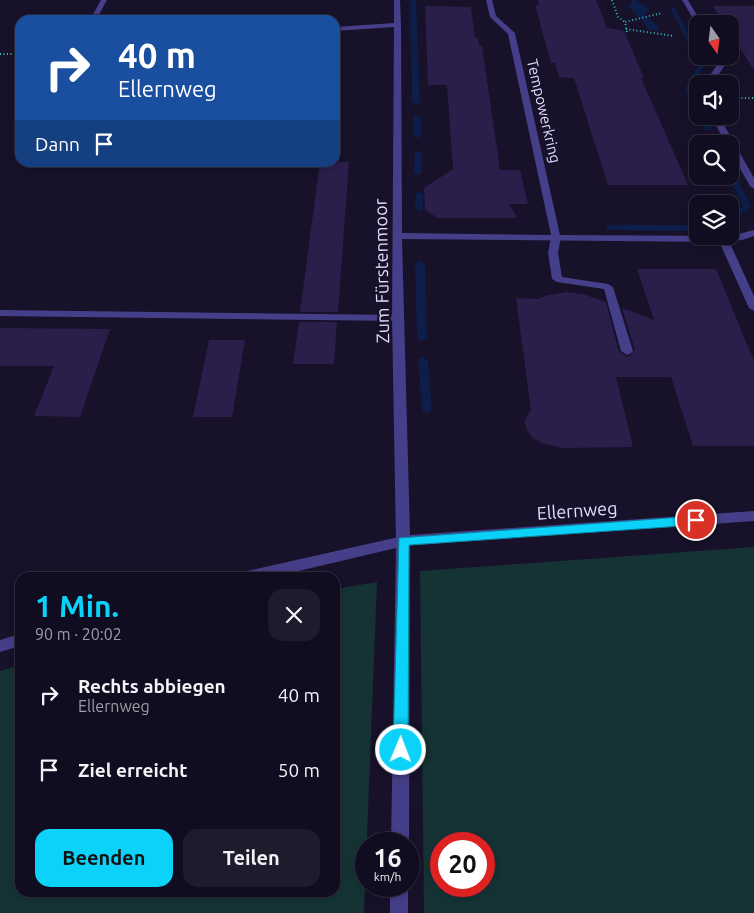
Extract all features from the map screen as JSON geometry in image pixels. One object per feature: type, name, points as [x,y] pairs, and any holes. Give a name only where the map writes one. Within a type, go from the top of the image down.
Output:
[{"type":"street","points":[[96,15],[104,0]]},
{"type":"street","name":"Zum Fürstenmoor","points":[[397,0],[396,236],[403,541],[400,832]]},
{"type":"street","name":"Tempowerkring","points":[[489,0],[493,17],[510,33],[556,237],[554,253],[557,279],[608,287],[627,350]]},
{"type":"street","points":[[685,0],[694,15]]},
{"type":"street","points":[[340,30],[398,25]]},
{"type":"street","points":[[721,125],[754,186]]},
{"type":"street","points":[[739,237],[754,233]]},
{"type":"street","points":[[396,236],[689,239]]},
{"type":"street","points":[[725,245],[754,308]]},
{"type":"street","points":[[0,313],[397,318]]},
{"type":"street","name":"Ellernweg","points":[[269,572],[403,541],[754,516]]},
{"type":"street","points":[[0,646],[15,642]]},
{"type":"street","points":[[399,897],[399,913]]},
{"type":"path","points":[[612,0],[618,17],[626,22],[662,13]]},
{"type":"path","points":[[626,22],[627,30],[674,36]]},
{"type":"path","points":[[0,54],[15,54]]},
{"type":"path","points":[[739,98],[754,98]]},
{"type":"green space","points":[[754,547],[754,913],[424,913],[420,571]]},
{"type":"green space","points":[[377,582],[367,832],[355,832],[355,897],[365,897],[364,913],[0,913],[0,671],[15,666],[15,897],[340,897],[340,588]]},
{"type":"water","points":[[631,0],[636,0],[649,8],[644,15],[657,25],[659,30],[648,30],[643,21],[629,7],[632,3]]},
{"type":"building","points":[[538,0],[596,0],[607,28],[624,31],[644,78],[641,78],[688,185],[608,185],[574,78],[559,77],[555,63],[551,63],[535,5],[539,5]]},
{"type":"building","points":[[425,6],[471,7],[475,38],[478,38],[479,45],[482,46],[500,170],[520,170],[528,204],[509,204],[517,218],[438,218],[425,210],[424,188],[453,169],[447,85],[428,85]]},
{"type":"building","points":[[713,6],[754,6],[754,70],[739,47],[739,15],[718,15]]},
{"type":"building","points":[[340,162],[349,162],[338,312],[300,312],[319,167],[340,167]]},
{"type":"building","points":[[637,269],[716,269],[754,361],[754,446],[693,446],[671,377],[616,377],[633,447],[562,448],[542,443],[533,438],[528,432],[524,422],[531,410],[516,298],[538,299],[544,296],[567,292],[583,294],[606,302],[619,352],[628,357],[635,350],[622,308],[654,320]]},
{"type":"building","points":[[299,322],[337,322],[334,364],[293,364]]},
{"type":"building","points":[[0,328],[110,329],[80,417],[34,416],[54,366],[0,366]]},
{"type":"building","points":[[209,340],[245,340],[232,417],[193,417]]},
{"type":"waterway","points":[[413,0],[416,102]]},
{"type":"waterway","points":[[671,7],[689,39]]},
{"type":"waterway","points":[[696,75],[702,65]]},
{"type":"waterway","points":[[417,117],[417,136]]},
{"type":"waterway","points":[[418,152],[418,173]]},
{"type":"waterway","points":[[736,185],[747,207],[739,213]]},
{"type":"waterway","points":[[419,194],[419,208]]},
{"type":"waterway","points":[[610,228],[689,228]]},
{"type":"waterway","points":[[420,264],[422,338]]},
{"type":"waterway","points":[[423,360],[427,410]]},
{"type":"route","points":[[401,750],[403,541],[696,520]]}]
